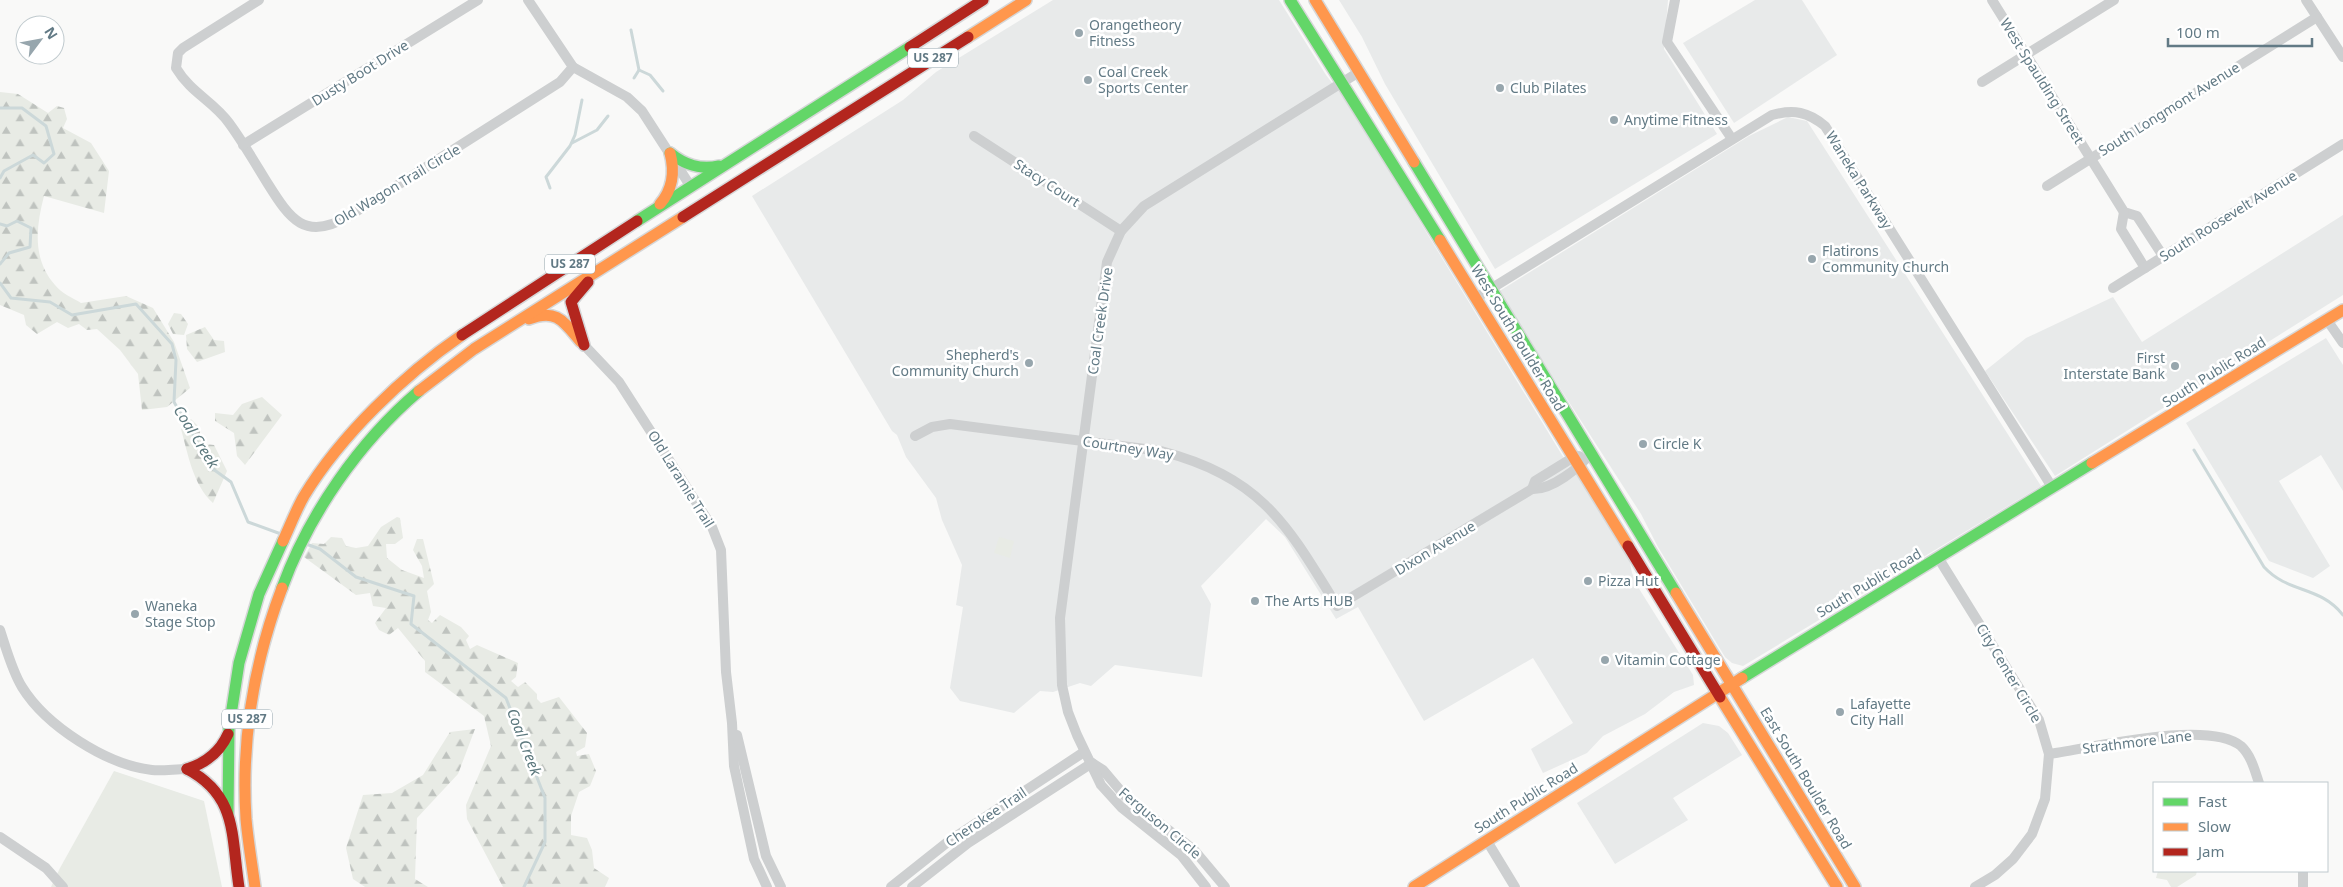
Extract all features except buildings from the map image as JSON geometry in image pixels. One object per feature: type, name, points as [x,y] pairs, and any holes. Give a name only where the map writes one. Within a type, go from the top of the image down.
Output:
[{"type":"main road","name":"US 287","points":[[239,887],[228,814],[229,728],[248,628],[272,561],[304,496],[361,423],[416,368],[493,313],[983,0]]},
{"type":"main road","name":"US 287","points":[[255,887],[248,845],[244,797],[246,730],[256,665],[264,633],[288,571],[323,506],[355,460],[404,404],[474,349],[1026,0]]},
{"type":"main road","name":"West South Boulder Road","points":[[1290,0],[1343,82],[1720,693]]},
{"type":"main road","name":"West South Boulder Road","points":[[1315,0],[1732,685]]},
{"type":"main road","points":[[670,153],[681,162],[695,168],[710,168],[725,164]]},
{"type":"main road","points":[[655,209],[664,200],[672,183],[674,173],[670,153]]},
{"type":"main road","points":[[674,221],[689,200],[691,187]]},
{"type":"main road","points":[[584,345],[571,302],[600,268]]},
{"type":"main road","name":"South Public Road","points":[[1414,887],[1732,685],[2343,310]]},
{"type":"main road","points":[[516,322],[547,314],[553,316],[562,321],[584,345]]},
{"type":"main road","name":"East South Boulder Road","points":[[1732,685],[1854,887]]},
{"type":"main road","points":[[1720,693],[1837,887]]},
{"type":"main road","points":[[187,769],[200,765],[216,754],[227,737],[229,728]]},
{"type":"main road","points":[[187,769],[212,783],[225,802],[228,814]]},
{"type":"street","name":"Old Wagon Trail Circle","points":[[259,0],[183,48],[176,60],[176,68],[194,92],[223,116],[288,215],[311,227],[326,227],[348,216],[483,133],[560,82],[572,67]]},
{"type":"street","name":"Dusty Boot Drive","points":[[243,145],[478,0]]},
{"type":"street","points":[[528,0],[572,67],[627,98],[642,111],[691,187]]},
{"type":"street","points":[[1675,0],[1667,42],[1732,139]]},
{"type":"street","name":"West Spaulding Street","points":[[1992,0],[2124,212],[2137,216],[2163,256]]},
{"type":"street","points":[[1982,82],[2114,0]]},
{"type":"street","points":[[2306,0],[2343,57]]},
{"type":"street","name":"South Longmont Avenue","points":[[2047,186],[2317,16]]},
{"type":"street","name":"Coal Creek Drive","points":[[1067,580],[1083,440],[1107,262],[1121,231],[1144,206],[1359,72]]},
{"type":"street","name":"Waneka Parkway","points":[[1476,298],[1772,115],[1787,111],[1810,115],[1825,126],[2052,487]]},
{"type":"street","name":"Stacy Court","points":[[974,136],[1121,231]]},
{"type":"street","name":"South Roosevelt Avenue","points":[[2113,288],[2343,144]]},
{"type":"street","name":"West Spaulding Street","points":[[2124,212],[2121,229],[2144,268]]},
{"type":"street","points":[[2328,320],[2343,343]]},
{"type":"street","name":"Old Laramie Trail","points":[[584,345],[619,382],[712,526],[721,550],[726,672],[732,723],[734,766],[754,858],[768,887]]},
{"type":"street","name":"Courtney Way","points":[[915,436],[932,427],[950,424],[1161,451],[1190,459],[1219,471],[1245,488],[1274,512],[1293,535],[1337,606]]},
{"type":"street","name":"Dixon Avenue","points":[[1337,606],[1532,489],[1535,481],[1577,462],[1591,453]]},
{"type":"street","name":"City Center Circle","points":[[1939,559],[2039,720],[2049,754],[2045,799],[2032,834],[2014,859],[1980,886]]},
{"type":"street","name":"Ferguson Circle","points":[[1067,580],[1060,618],[1061,672],[1068,712],[1084,752],[1092,763],[1097,779],[1111,796],[1181,856],[1206,887]]},
{"type":"street","points":[[1,636],[22,687],[53,722],[87,747],[125,763],[152,770],[187,769]]},
{"type":"street","name":"Old Laramie Trail","points":[[732,723],[743,754],[756,823],[766,856],[781,887]]},
{"type":"street","name":"Strathmore Lane","points":[[2049,754],[2174,734],[2219,736],[2232,740],[2242,747],[2250,758],[2259,782]]},
{"type":"street","name":"Cherokee Trail","points":[[890,887],[949,840],[1084,752]]},
{"type":"street","name":"Ferguson Circle","points":[[1092,763],[1103,770],[1125,796],[1194,850],[1225,887]]},
{"type":"street","name":"Cherokee Trail","points":[[912,887],[968,843],[1092,763]]},
{"type":"street","points":[[0,837],[46,868],[63,887]]},
{"type":"street","points":[[1487,840],[1515,887]]},
{"type":"street","points":[[2303,872],[2303,887]]},
{"type":"shaded area","points":[[1053,0],[1279,0],[1326,75],[1347,102],[1562,455],[1583,484],[1629,558],[1632,573],[1638,587],[1693,675],[1694,685],[1674,692],[1645,714],[1603,736],[1587,753],[1543,773],[1531,749],[1573,723],[1533,658],[1424,721],[1358,607],[1336,619],[1285,537],[1266,519],[1201,586],[1211,604],[1202,677],[1115,665],[1091,686],[1080,683],[1053,692],[1040,691],[1014,713],[960,701],[950,688],[963,607],[956,605],[962,565],[942,520],[936,498],[906,457],[897,435],[892,431],[752,196],[903,100],[936,72]]},
{"type":"shaded area","points":[[1339,0],[1668,0],[1664,49],[1717,134],[1495,269],[1385,84],[1362,37]]},
{"type":"shaded area","points":[[1755,0],[1802,0],[1837,55],[1734,123],[1683,43]]},
{"type":"shaded area","points":[[1788,117],[1807,121],[2041,486],[1743,666],[1732,663],[1725,657],[1658,547],[1641,514],[1498,292],[1749,136]]},
{"type":"shaded area","points":[[2343,215],[2343,295],[2055,476],[1985,371],[2026,338],[2113,297],[2142,342]]},
{"type":"shaded area","points":[[2326,338],[2343,365],[2343,491],[2321,455],[2279,481],[2330,566],[2313,578],[2269,561],[2186,423]]},
{"type":"shaded area","points":[[1703,723],[1719,726],[1728,733],[1742,755],[1673,798],[1688,820],[1615,864],[1577,803]]},
{"type":"green space","points":[[0,92],[18,94],[48,113],[57,106],[64,108],[67,119],[63,128],[91,143],[109,171],[104,213],[44,196],[39,219],[39,254],[42,264],[55,285],[81,303],[126,296],[153,308],[174,342],[190,388],[167,407],[142,410],[138,374],[120,350],[97,329],[87,330],[79,324],[68,328],[57,322],[37,334],[26,325],[24,315],[0,305]]},
{"type":"green space","points":[[174,313],[181,314],[188,324],[184,335],[173,334],[168,324]]},
{"type":"green space","points":[[205,327],[214,340],[224,341],[225,352],[197,362],[187,349],[186,335]]},
{"type":"green space","points":[[262,397],[282,415],[245,465],[237,456],[234,433],[215,421],[215,413],[233,415],[242,404]]},
{"type":"green space","points":[[191,419],[200,428],[200,438],[205,444],[214,445],[227,471],[213,503],[206,496],[196,478],[181,429]]},
{"type":"green space","points":[[397,517],[400,518],[403,538],[395,544],[386,544],[387,558],[402,570],[424,578],[422,566],[413,550],[417,539],[423,539],[434,584],[427,591],[431,612],[428,620],[432,623],[440,615],[461,627],[469,636],[466,640],[470,649],[477,645],[518,663],[516,677],[511,681],[518,687],[525,682],[537,694],[537,699],[541,703],[559,697],[587,733],[585,747],[576,752],[577,756],[589,754],[596,771],[590,786],[579,792],[571,816],[571,835],[587,838],[592,850],[594,868],[609,878],[605,887],[503,887],[467,819],[466,805],[491,746],[484,716],[425,672],[425,661],[398,628],[389,635],[379,630],[375,623],[386,608],[373,606],[370,593],[356,595],[304,557],[312,543],[324,544],[331,537],[342,538],[346,546],[356,548],[368,546],[381,527]]},
{"type":"green space","points":[[999,537],[1014,541],[1010,558],[994,553]]},
{"type":"green space","points":[[475,729],[458,774],[417,818],[415,879],[428,887],[365,887],[353,879],[346,848],[363,795],[392,793],[423,775],[450,732]]},
{"type":"green space","points":[[114,771],[204,801],[222,887],[51,887]]},
{"type":"green space","points":[[2158,872],[2197,872],[2196,875],[2177,887],[2171,887],[2167,880],[2156,878]]},
{"type":"waterway","points":[[631,30],[639,70],[634,78]]},
{"type":"waterway","points":[[639,70],[650,75],[663,91]]},
{"type":"waterway","points":[[550,188],[546,177],[570,146],[575,135],[582,100]]},
{"type":"waterway","name":"Coal Creek","points":[[0,108],[22,108],[46,126],[54,154],[44,163],[33,155],[4,171],[0,178]]},
{"type":"waterway","points":[[572,143],[597,130],[608,116]]},
{"type":"waterway","name":"Coal Creek","points":[[0,224],[7,226],[17,221],[31,228],[30,247],[9,253],[0,264]]},
{"type":"waterway","name":"Coal Creek","points":[[0,283],[11,298],[50,302],[72,315],[136,304],[172,344],[176,360],[174,402],[213,469],[231,482],[248,522],[281,534]]},
{"type":"waterway","points":[[2194,450],[2264,567],[2284,582],[2314,594],[2334,605],[2343,615]]},
{"type":"waterway","name":"Coal Creek","points":[[306,544],[320,549],[356,577],[414,596],[411,624],[506,698],[545,798],[545,842],[524,887]]},
{"type":"traffic: fast","points":[[1290,0],[1440,240]]},
{"type":"traffic: fast","points":[[637,221],[910,47]]},
{"type":"traffic: fast","points":[[670,153],[681,161],[693,166],[719,166]]},
{"type":"traffic: fast","points":[[1414,162],[1676,593]]},
{"type":"traffic: fast","points":[[282,588],[306,533],[338,481],[376,433],[419,391]]},
{"type":"traffic: fast","points":[[1742,678],[2092,463]]},
{"type":"traffic: fast","points":[[228,814],[229,728],[239,663],[259,594],[283,541]]},
{"type":"traffic: slow","points":[[968,37],[1026,0]]},
{"type":"traffic: slow","points":[[1315,0],[1414,162]]},
{"type":"traffic: slow","points":[[660,204],[668,192],[672,180],[670,153]]},
{"type":"traffic: slow","points":[[419,391],[474,349],[683,217]]},
{"type":"traffic: slow","points":[[1440,240],[1628,546]]},
{"type":"traffic: slow","points":[[2092,463],[2343,310]]},
{"type":"traffic: slow","points":[[529,319],[539,316],[553,316],[564,323],[581,342]]},
{"type":"traffic: slow","points":[[283,541],[304,496],[319,473],[355,429],[396,387],[462,335]]},
{"type":"traffic: slow","points":[[255,887],[246,819],[245,789],[248,730],[257,673],[272,616],[282,588]]},
{"type":"traffic: slow","points":[[1676,593],[1855,887]]},
{"type":"traffic: slow","points":[[1414,887],[1742,678]]},
{"type":"traffic: slow","points":[[1720,697],[1837,887]]},
{"type":"traffic: jam","points":[[910,47],[983,0]]},
{"type":"traffic: jam","points":[[683,217],[968,37]]},
{"type":"traffic: jam","points":[[462,335],[637,221]]},
{"type":"traffic: jam","points":[[584,345],[571,302],[588,282]]},
{"type":"traffic: jam","points":[[1628,546],[1720,697]]},
{"type":"traffic: jam","points":[[187,769],[200,764],[212,756],[228,734]]},
{"type":"traffic: jam","points":[[187,769],[204,780],[216,792],[224,805],[232,834],[239,887]]},
{"type":"place","name":"Orangetheory Fitness","points":[[1079,33]]},
{"type":"place","name":"Coal Creek Sports Center","points":[[1088,80]]},
{"type":"place","name":"Club Pilates","points":[[1500,88]]},
{"type":"place","name":"Anytime Fitness","points":[[1614,120]]},
{"type":"place","name":"Flatirons Community Church","points":[[1812,259]]},
{"type":"place","name":"Shepherd's Community Church","points":[[1029,363]]},
{"type":"place","name":"First Interstate Bank","points":[[2175,366]]},
{"type":"place","name":"Circle K","points":[[1643,444]]},
{"type":"place","name":"Pizza Hut","points":[[1588,581]]},
{"type":"place","name":"The Arts HUB","points":[[1255,601]]},
{"type":"place","name":"Waneka Stage Stop","points":[[135,614]]},
{"type":"place","name":"Vitamin Cottage","points":[[1605,660]]},
{"type":"place","name":"Lafayette City Hall","points":[[1840,712]]}]
